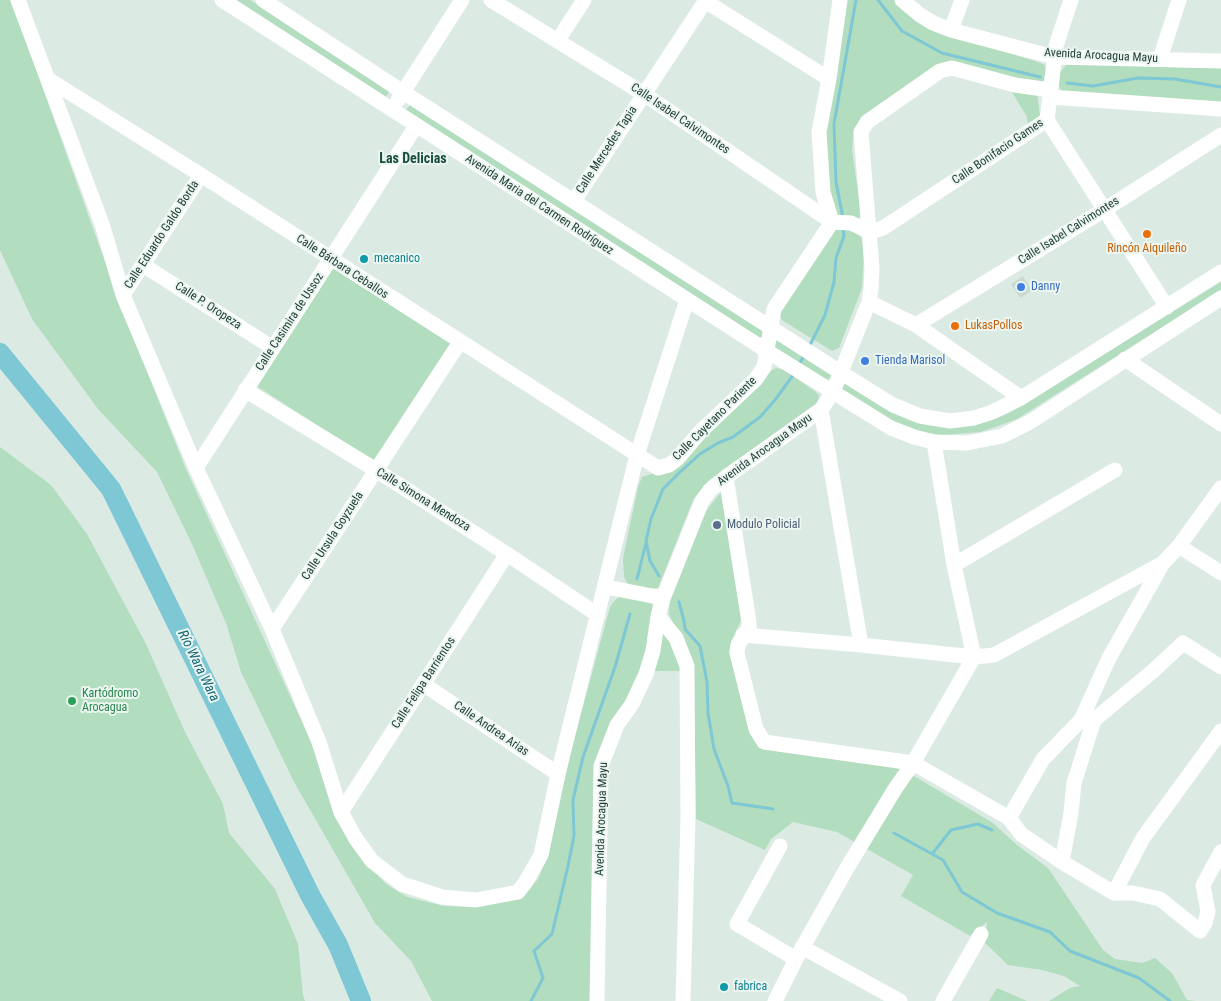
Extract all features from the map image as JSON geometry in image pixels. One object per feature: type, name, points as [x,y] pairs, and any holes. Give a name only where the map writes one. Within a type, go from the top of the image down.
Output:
[{"type":"street","points":[[18,0],[102,224],[123,295],[196,468],[272,629],[319,742],[341,812],[356,839],[372,861],[402,884],[442,897],[476,900],[518,892],[541,854],[558,774],[606,587],[637,455],[687,300]]},
{"type":"street","name":"Avenida Maria del Carmen Rodríguez","points":[[222,0],[767,351],[891,428],[914,437],[934,442],[966,444],[1002,436],[1030,422],[1221,298]]},
{"type":"street","name":"Avenida Maria del Carmen Rodríguez","points":[[263,0],[403,92],[892,405],[920,416],[950,421],[974,418],[992,412],[1021,398],[1221,272]]},
{"type":"street","points":[[392,110],[462,0]]},
{"type":"street","name":"Calle Isabel Calvimontes","points":[[491,0],[644,94],[832,222],[851,223],[870,232]]},
{"type":"street","points":[[558,40],[584,0]]},
{"type":"street","points":[[706,0],[829,79]]},
{"type":"street","name":"Calle Mercedes Tapia","points":[[574,200],[706,0]]},
{"type":"street","points":[[832,222],[822,192],[819,132],[829,79],[840,0]]},
{"type":"street","name":"Avenida Arocagua Mayu","points":[[902,0],[920,16],[932,23],[951,30],[1055,57],[1221,61]]},
{"type":"street","points":[[951,30],[962,0]]},
{"type":"street","name":"Calle Bonifacio Games","points":[[870,232],[883,228],[1047,120],[1056,46],[1071,0]]},
{"type":"street","points":[[1160,59],[1179,0]]},
{"type":"street","name":"Avenida Arocagua Mayu","points":[[597,1001],[601,766],[617,725],[632,704],[646,674],[653,651],[658,616],[663,598],[702,501],[710,490],[726,477],[821,410],[833,392],[869,302],[872,269],[861,132],[867,122],[940,71],[952,68],[1050,93],[1221,109]]},
{"type":"street","name":"Calle Bárbara Ceballos","points":[[48,79],[637,455]]},
{"type":"street","points":[[1047,120],[1167,307]]},
{"type":"street","name":"Calle Casimira de Ussoz","points":[[196,468],[416,126]]},
{"type":"street","name":"Calle Isabel Calvimontes","points":[[916,325],[1104,210],[1221,135]]},
{"type":"street","name":"Calle Eduardo Galdo Borda","points":[[123,295],[201,176]]},
{"type":"street","name":"Calle Cayetano Pariente","points":[[637,455],[658,468],[670,465],[701,431],[756,379],[764,367],[774,309],[832,222]]},
{"type":"street","name":"Calle P. Oropeza","points":[[143,265],[273,348]]},
{"type":"street","points":[[869,302],[916,325],[1021,398]]},
{"type":"street","name":"Calle Ursula Goyzuela","points":[[272,629],[460,342]]},
{"type":"street","points":[[1125,359],[1221,424]]},
{"type":"street","name":"Calle Simona Mendoza","points":[[245,390],[376,470],[598,615]]},
{"type":"street","points":[[821,410],[861,645]]},
{"type":"street","points":[[775,1001],[799,953],[847,868],[913,763],[974,658],[954,565],[934,442]]},
{"type":"street","points":[[954,565],[1115,470]]},
{"type":"street","points":[[726,477],[749,622],[748,628],[738,645],[737,653],[756,729],[764,742],[913,763],[1009,818],[1021,834],[1062,862],[1114,893],[1134,893],[1160,899],[1200,931],[1205,923],[1208,912],[1203,885],[1221,852]]},
{"type":"street","points":[[1062,862],[1074,783],[1088,720],[1109,658],[1162,563],[1179,546],[1221,488]]},
{"type":"street","points":[[1179,546],[1221,573]]},
{"type":"street","name":"Calle Felipa Barrientos","points":[[341,812],[507,554]]},
{"type":"street","points":[[743,635],[861,645],[974,658],[994,655],[1162,563]]},
{"type":"street","points":[[606,587],[663,598]]},
{"type":"street","points":[[658,616],[676,638],[687,666],[688,818],[683,1001]]},
{"type":"street","points":[[1009,818],[1043,758],[1088,720],[1153,670],[1183,642],[1221,667]]},
{"type":"street","name":"Calle Andrea Arias","points":[[423,684],[558,774]]},
{"type":"street","points":[[1114,893],[1143,838],[1221,732]]},
{"type":"street","points":[[780,846],[737,924],[900,1001]]},
{"type":"street","points":[[943,1001],[981,934]]},
{"type":"shaded area","points":[[1023,276],[1032,291],[1020,298],[1011,284]]},
{"type":"green space","points":[[0,0],[10,0],[13,5],[118,298],[185,467],[314,748],[334,816],[369,866],[386,884],[407,897],[444,906],[474,907],[521,899],[538,879],[548,855],[571,751],[610,607],[620,597],[651,603],[653,606],[648,640],[641,667],[631,691],[603,741],[591,1001],[432,1001],[411,961],[375,923],[294,782],[241,672],[226,623],[191,542],[157,472],[98,409],[32,319],[0,250]]},
{"type":"green space","points":[[237,0],[250,0],[390,90],[386,97]]},
{"type":"green space","points":[[847,0],[896,0],[948,35],[1035,61],[1045,65],[1046,70],[1042,84],[945,62],[863,118],[854,129],[852,150],[861,212],[861,216],[857,220],[840,217],[835,213],[828,190],[823,138]]},
{"type":"green space","points":[[1069,62],[1221,67],[1221,103],[1061,91],[1059,86],[1060,72]]},
{"type":"green space","points":[[1010,89],[1037,93],[1040,117],[1028,128],[1027,117]]},
{"type":"green space","points":[[411,104],[761,330],[764,333],[762,337],[757,337],[406,110]]},
{"type":"green space","points":[[834,228],[852,228],[862,238],[864,255],[862,288],[839,348],[832,351],[782,320],[778,312]]},
{"type":"green space","points":[[332,266],[451,343],[374,462],[255,385]]},
{"type":"green space","points":[[1221,282],[1221,290],[1017,419],[981,432],[942,435],[923,432],[889,420],[842,390],[841,384],[844,383],[882,407],[911,421],[933,426],[975,425],[990,421],[1009,413]]},
{"type":"green space","points":[[777,340],[831,375],[830,378],[828,380],[824,379],[775,348],[774,345]]},
{"type":"green space","points":[[776,368],[784,370],[816,392],[819,396],[818,402],[708,481],[693,500],[658,588],[645,589],[629,586],[624,577],[623,558],[638,487],[642,477],[675,467],[767,373]]},
{"type":"green space","points":[[0,447],[51,485],[87,534],[146,644],[185,732],[223,804],[229,833],[275,889],[298,944],[305,1001],[0,1001]]},
{"type":"green space","points":[[722,491],[743,616],[732,639],[729,651],[754,741],[760,747],[899,768],[914,776],[993,823],[1017,845],[1048,868],[1103,950],[1115,959],[1142,963],[1155,958],[1172,973],[1187,1000],[1196,1001],[1049,1001],[1070,988],[1080,986],[1064,976],[1042,970],[1008,965],[985,943],[987,922],[970,936],[901,896],[913,875],[837,832],[793,822],[771,839],[765,850],[696,819],[694,698],[674,625],[669,614],[670,602],[706,511]]},
{"type":"green space","points":[[660,630],[666,632],[684,671],[651,671]]},
{"type":"green space","points":[[997,988],[1027,1001],[989,1001]]},
{"type":"waterway","points":[[843,218],[836,182],[834,124],[856,0]]},
{"type":"waterway","points":[[878,0],[902,31],[942,53],[1040,77]]},
{"type":"waterway","points":[[1067,83],[1093,86],[1138,78],[1175,79],[1221,87]]},
{"type":"waterway","points":[[809,347],[825,315],[834,282],[836,258],[844,236],[843,227]]},
{"type":"waterway","name":"Río Wara Wara","points":[[0,353],[111,489],[310,895],[338,945],[361,1001]]},
{"type":"waterway","points":[[798,366],[805,354]]},
{"type":"waterway","points":[[659,576],[650,561],[646,541],[651,519],[663,489],[700,454],[718,443],[733,437],[760,417],[794,374]]},
{"type":"waterway","points":[[637,579],[646,543]]},
{"type":"waterway","points":[[679,602],[685,629],[700,646],[707,682],[708,713],[714,749],[728,786],[732,803],[773,809]]},
{"type":"waterway","points":[[531,1001],[543,978],[534,951],[552,934],[568,866],[574,836],[573,800],[583,757],[615,667],[630,614]]},
{"type":"waterway","points":[[932,854],[951,830],[978,824],[992,830]]},
{"type":"waterway","points":[[894,833],[943,860],[962,892],[997,913],[1050,932],[1070,951],[1139,978],[1170,1001]]},
{"type":"place","name":"Rincón Aiquileño","points":[[1147,234]]},
{"type":"place","name":"mecanico","points":[[364,259]]},
{"type":"place","name":"Danny","points":[[1021,287]]},
{"type":"place","name":"LukasPollos","points":[[955,326]]},
{"type":"place","name":"Tienda Marisol","points":[[865,361]]},
{"type":"place","name":"Modulo Policial","points":[[717,525]]},
{"type":"place","name":"Kartódromo Arocagua","points":[[72,701]]},
{"type":"place","name":"fabrica","points":[[724,987]]},
{"type":"district","name":"Las Delicias","points":[[413,159]]}]
